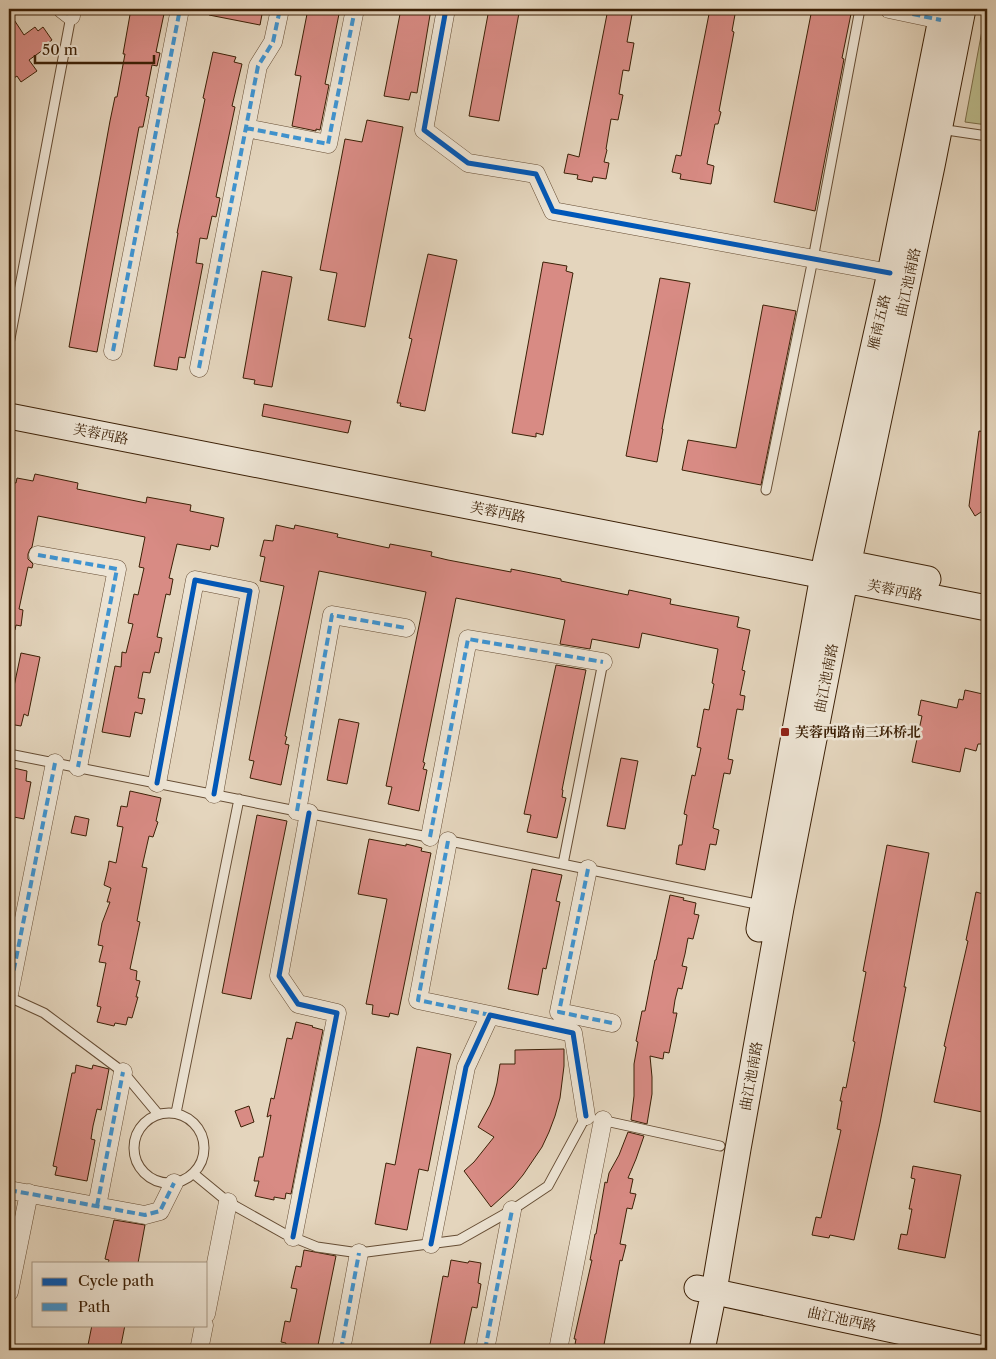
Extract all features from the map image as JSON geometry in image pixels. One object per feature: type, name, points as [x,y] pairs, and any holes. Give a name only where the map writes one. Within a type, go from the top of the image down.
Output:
[{"type":"main road","name":"曲江池南路","points":[[702,1350],[706,1283],[720,1146],[764,905],[930,127],[963,9]]},
{"type":"main road","name":"雁南五路","points":[[836,569],[890,273],[930,127],[942,14]]},
{"type":"main road","name":"芙蓉西路","points":[[9,400],[836,569],[987,608]]},
{"type":"main road","name":"芙蓉西路","points":[[9,416],[836,569],[987,591]]},
{"type":"main road","name":"曲江池南路","points":[[685,1350],[706,1283],[781,908],[836,569]]},
{"type":"main road","name":"曲江池西路","points":[[706,1283],[987,1334]]},
{"type":"main road","name":"曲江池西路","points":[[706,1283],[987,1350]]},
{"type":"street","points":[[113,351],[180,9]]},
{"type":"street","points":[[199,368],[258,66],[273,42],[280,9]]},
{"type":"street","points":[[246,128],[328,144],[355,9]]},
{"type":"street","points":[[446,9],[424,130],[468,162],[536,174],[553,211],[890,273]]},
{"type":"street","points":[[889,9],[942,14]]},
{"type":"street","points":[[38,555],[117,569],[78,767]]},
{"type":"street","points":[[157,783],[195,580],[250,592],[214,794]]},
{"type":"street","points":[[293,1237],[337,1013],[298,1004],[279,976],[332,615],[406,628]]},
{"type":"street","points":[[430,837],[468,639],[603,662]]},
{"type":"street","points":[[9,995],[55,763]]},
{"type":"street","points":[[448,841],[418,1000],[573,1033],[594,1118],[558,1350]]},
{"type":"street","points":[[588,869],[559,1012],[612,1023]]},
{"type":"street","points":[[431,1244],[466,1067],[490,1015]]},
{"type":"street","points":[[97,1206],[123,1072]]},
{"type":"street","points":[[9,1190],[145,1215],[160,1211],[174,1183]]},
{"type":"street","points":[[9,1292],[29,1193]]},
{"type":"street","points":[[208,1304],[228,1202]]},
{"type":"street","points":[[485,1350],[512,1210]]},
{"type":"street","points":[[341,1350],[359,1253]]},
{"type":"street","points":[[199,1350],[204,1326]]},
{"type":"lane","points":[[766,490],[813,259],[860,9]]},
{"type":"lane","points":[[9,344],[66,12]]},
{"type":"lane","points":[[930,127],[987,136]]},
{"type":"lane","points":[[563,864],[603,662]]},
{"type":"lane","points":[[9,754],[764,905]]},
{"type":"lane","points":[[176,1113],[238,799]]},
{"type":"lane","points":[[9,995],[44,1013],[123,1072],[158,1114]]},
{"type":"lane","points":[[176,1113],[182,1114],[197,1125],[203,1136],[205,1152],[201,1164],[194,1174],[183,1181],[167,1183],[155,1181],[146,1175],[138,1165],[134,1153],[137,1133],[147,1120],[158,1114],[176,1113]]},
{"type":"lane","points":[[194,1174],[228,1202],[293,1237],[317,1247],[359,1253],[459,1240],[512,1210],[548,1186],[594,1118],[720,1146]]},
{"type":"green space","points":[[987,9],[987,125],[965,122]]},
{"type":"building","points":[[131,9],[165,9],[156,52],[160,53],[157,66],[152,65],[146,96],[149,97],[143,127],[139,127],[97,352],[69,347],[110,121],[115,97],[117,97],[125,54],[123,54]]},
{"type":"building","points":[[210,9],[263,9],[260,25],[209,15]]},
{"type":"building","points":[[308,9],[340,9],[325,84],[329,85],[320,130],[316,129],[316,131],[292,126],[301,76],[295,75]]},
{"type":"building","points":[[401,9],[431,9],[417,93],[411,92],[409,100],[384,96]]},
{"type":"building","points":[[489,9],[512,9],[512,12],[519,13],[499,121],[469,116]]},
{"type":"building","points":[[608,9],[633,9],[627,42],[634,43],[629,71],[623,70],[619,94],[623,95],[618,120],[611,119],[604,162],[609,163],[606,179],[593,177],[592,182],[577,179],[578,175],[564,173],[568,154],[579,157]]},
{"type":"building","points":[[710,9],[736,9],[732,31],[734,32],[719,111],[721,112],[718,124],[715,124],[707,164],[714,166],[711,184],[680,179],[681,174],[672,172],[676,155],[681,156]]},
{"type":"building","points":[[812,9],[852,9],[815,211],[774,202]]},
{"type":"building","points":[[9,12],[24,35],[35,27],[38,31],[43,27],[52,40],[48,43],[50,45],[29,60],[37,71],[21,82],[17,76],[14,78],[9,71]]},
{"type":"building","points":[[213,52],[236,57],[234,62],[242,64],[232,106],[235,107],[216,197],[220,198],[216,217],[212,216],[207,239],[200,238],[196,263],[203,264],[185,358],[179,357],[177,370],[154,366],[177,233]]},
{"type":"building","points":[[367,120],[403,127],[365,327],[328,320],[337,273],[320,270],[345,139],[362,142]]},
{"type":"building","points":[[428,254],[457,260],[425,411],[400,406],[401,403],[397,403],[412,339],[409,338]]},
{"type":"building","points":[[543,262],[567,266],[566,271],[573,273],[543,435],[536,433],[536,437],[512,433]]},
{"type":"building","points":[[262,271],[292,277],[272,387],[254,384],[255,380],[243,378]]},
{"type":"building","points":[[660,278],[690,283],[657,462],[626,456]]},
{"type":"building","points":[[763,305],[796,311],[761,485],[682,470],[688,440],[736,448]]},
{"type":"building","points":[[264,404],[351,421],[348,433],[262,416]]},
{"type":"building","points":[[979,431],[987,432],[987,508],[975,516],[969,506]]},
{"type":"building","points":[[35,474],[78,483],[77,489],[146,503],[147,497],[191,505],[190,511],[224,518],[218,547],[211,545],[210,550],[177,544],[169,578],[173,579],[170,595],[166,594],[157,637],[162,638],[159,653],[155,652],[150,673],[143,672],[138,698],[145,699],[142,714],[135,712],[130,737],[102,732],[115,666],[121,667],[122,652],[126,653],[133,624],[128,623],[134,594],[138,595],[144,568],[139,567],[145,537],[38,516],[32,547],[28,554],[28,559],[33,564],[32,568],[28,567],[19,609],[23,610],[21,626],[16,625],[15,630],[9,630],[9,525],[14,512],[10,511],[11,508],[9,507],[9,482],[16,483],[17,478],[33,481]]},
{"type":"building","points":[[276,525],[294,529],[295,525],[338,534],[337,537],[389,548],[390,544],[432,552],[431,556],[448,560],[511,572],[511,569],[628,595],[629,590],[671,599],[670,604],[739,617],[737,627],[750,630],[742,670],[745,671],[740,695],[745,696],[743,710],[737,709],[728,759],[733,760],[730,774],[724,773],[713,828],[719,830],[716,845],[710,844],[705,870],[676,864],[679,845],[682,845],[687,815],[684,814],[692,775],[695,776],[701,748],[697,747],[704,709],[709,710],[718,649],[642,633],[639,648],[592,639],[590,649],[560,644],[565,620],[456,598],[423,762],[425,763],[423,769],[427,770],[419,811],[388,804],[392,787],[386,786],[426,592],[319,571],[285,736],[287,737],[285,744],[289,745],[281,785],[250,778],[254,761],[249,760],[284,586],[260,581],[265,557],[260,556],[264,540],[273,541]]},
{"type":"building","points":[[21,653],[40,657],[28,716],[24,714],[21,726],[9,724],[9,710]]},
{"type":"building","points":[[556,665],[586,670],[562,790],[562,797],[566,798],[557,838],[527,832],[531,815],[524,814]]},
{"type":"building","points":[[965,690],[987,695],[987,720],[982,744],[978,744],[976,751],[965,748],[960,772],[912,762],[922,716],[918,715],[921,700],[957,708],[959,699],[963,700]]},
{"type":"building","points":[[339,719],[359,723],[347,784],[327,780]]},
{"type":"building","points":[[621,758],[638,761],[625,829],[607,826]]},
{"type":"building","points":[[9,767],[27,771],[26,781],[31,782],[24,819],[9,816]]},
{"type":"building","points":[[130,791],[161,798],[156,821],[158,822],[153,837],[149,836],[142,867],[147,868],[137,921],[140,922],[130,969],[137,971],[136,980],[140,981],[136,997],[138,997],[132,1018],[128,1017],[126,1025],[115,1023],[114,1026],[97,1022],[101,1007],[97,1006],[106,963],[99,962],[103,946],[98,945],[102,923],[110,902],[107,902],[111,888],[104,885],[109,861],[116,863],[123,827],[117,826],[121,806],[127,807]]},
{"type":"building","points":[[257,815],[287,821],[251,999],[222,993]]},
{"type":"building","points":[[75,816],[89,819],[86,836],[71,833]]},
{"type":"building","points":[[369,839],[406,846],[406,844],[422,848],[421,851],[431,853],[398,1015],[390,1013],[389,1017],[372,1014],[373,1005],[366,1004],[387,899],[358,894]]},
{"type":"building","points":[[887,845],[929,853],[880,1123],[854,1240],[830,1235],[829,1238],[812,1235],[816,1217],[821,1218],[841,1130],[837,1129],[842,1101],[840,1101],[843,1087],[846,1088],[855,1042],[853,1041],[866,972],[863,971]]},
{"type":"building","points":[[532,869],[562,875],[556,901],[560,902],[546,969],[543,968],[538,995],[508,989]]},
{"type":"building","points":[[976,892],[987,895],[987,1090],[982,1112],[934,1102],[946,1047],[944,1046],[968,941],[966,940]]},
{"type":"building","points":[[670,895],[696,903],[694,914],[699,915],[693,939],[688,938],[682,966],[687,967],[682,989],[678,988],[675,1000],[673,1013],[677,1013],[669,1053],[664,1052],[663,1059],[650,1056],[652,1094],[647,1124],[631,1120],[634,1096],[634,1064],[638,1042],[636,1041],[642,1011],[645,1011]]},
{"type":"building","points":[[296,1022],[323,1030],[291,1194],[286,1193],[285,1199],[274,1197],[274,1200],[255,1196],[259,1181],[254,1181],[259,1157],[263,1157],[271,1115],[267,1117],[271,1098],[274,1099],[287,1038],[292,1039]]},
{"type":"building","points":[[417,1047],[451,1054],[428,1171],[419,1169],[407,1230],[375,1224],[386,1163],[395,1165]]},
{"type":"building","points":[[564,1049],[560,1098],[549,1132],[542,1147],[523,1175],[491,1207],[464,1171],[474,1162],[494,1137],[478,1127],[494,1095],[500,1064],[515,1064],[515,1050]]},
{"type":"building","points":[[76,1065],[92,1069],[93,1065],[109,1069],[101,1110],[97,1109],[93,1126],[91,1139],[95,1140],[87,1181],[55,1175],[57,1167],[53,1166],[72,1073],[75,1073]]},
{"type":"building","points":[[249,1106],[254,1122],[241,1127],[235,1111]]},
{"type":"building","points":[[628,1132],[644,1136],[628,1178],[633,1179],[630,1193],[636,1194],[632,1209],[627,1208],[620,1244],[626,1245],[622,1261],[620,1260],[603,1350],[574,1350],[576,1339],[574,1339],[592,1260],[590,1260],[605,1182],[607,1183],[609,1173],[619,1155]]},
{"type":"building","points":[[913,1166],[961,1175],[945,1258],[898,1249],[901,1234],[907,1235],[912,1209],[909,1209],[915,1179],[911,1178]]},
{"type":"building","points":[[114,1220],[145,1225],[138,1262],[108,1262],[109,1260],[105,1259]]},
{"type":"building","points":[[304,1250],[336,1256],[317,1350],[284,1350],[286,1343],[281,1342],[285,1321],[290,1322],[297,1289],[291,1288],[296,1266],[301,1267]]},
{"type":"building","points":[[451,1260],[481,1263],[478,1283],[481,1284],[477,1308],[472,1307],[463,1350],[429,1350],[443,1276],[448,1277]]},
{"type":"building","points":[[92,1326],[125,1326],[120,1350],[87,1350]]},
{"type":"marked path","points":[[62,9],[71,16]]},
{"type":"marked path","points":[[113,351],[180,9]]},
{"type":"marked path","points":[[199,368],[258,66],[273,42],[280,9]]},
{"type":"marked path","points":[[246,128],[328,144],[355,9]]},
{"type":"marked path","points":[[889,9],[941,20]]},
{"type":"marked path","points":[[38,555],[117,569],[78,767]]},
{"type":"marked path","points":[[297,811],[332,615],[406,628]]},
{"type":"marked path","points":[[430,837],[468,639],[603,662]]},
{"type":"marked path","points":[[9,994],[55,763]]},
{"type":"marked path","points":[[448,841],[418,1000],[490,1015]]},
{"type":"marked path","points":[[588,869],[559,1012],[612,1023]]},
{"type":"marked path","points":[[97,1206],[123,1072]]},
{"type":"marked path","points":[[9,1190],[145,1215],[160,1211],[174,1183]]},
{"type":"marked path","points":[[485,1350],[512,1210]]},
{"type":"marked path","points":[[341,1350],[359,1253]]},
{"type":"cycle path","points":[[446,9],[424,130],[468,163],[536,174],[553,211],[890,273]]},
{"type":"cycle path","points":[[157,783],[195,580],[250,591],[214,794]]},
{"type":"cycle path","points":[[293,1237],[337,1013],[298,1004],[279,976],[309,813]]},
{"type":"cycle path","points":[[431,1244],[466,1067],[490,1015],[573,1033],[586,1116]]},
{"type":"place","name":"芙蓉西路南三环桥北","points":[[785,732]]}]
